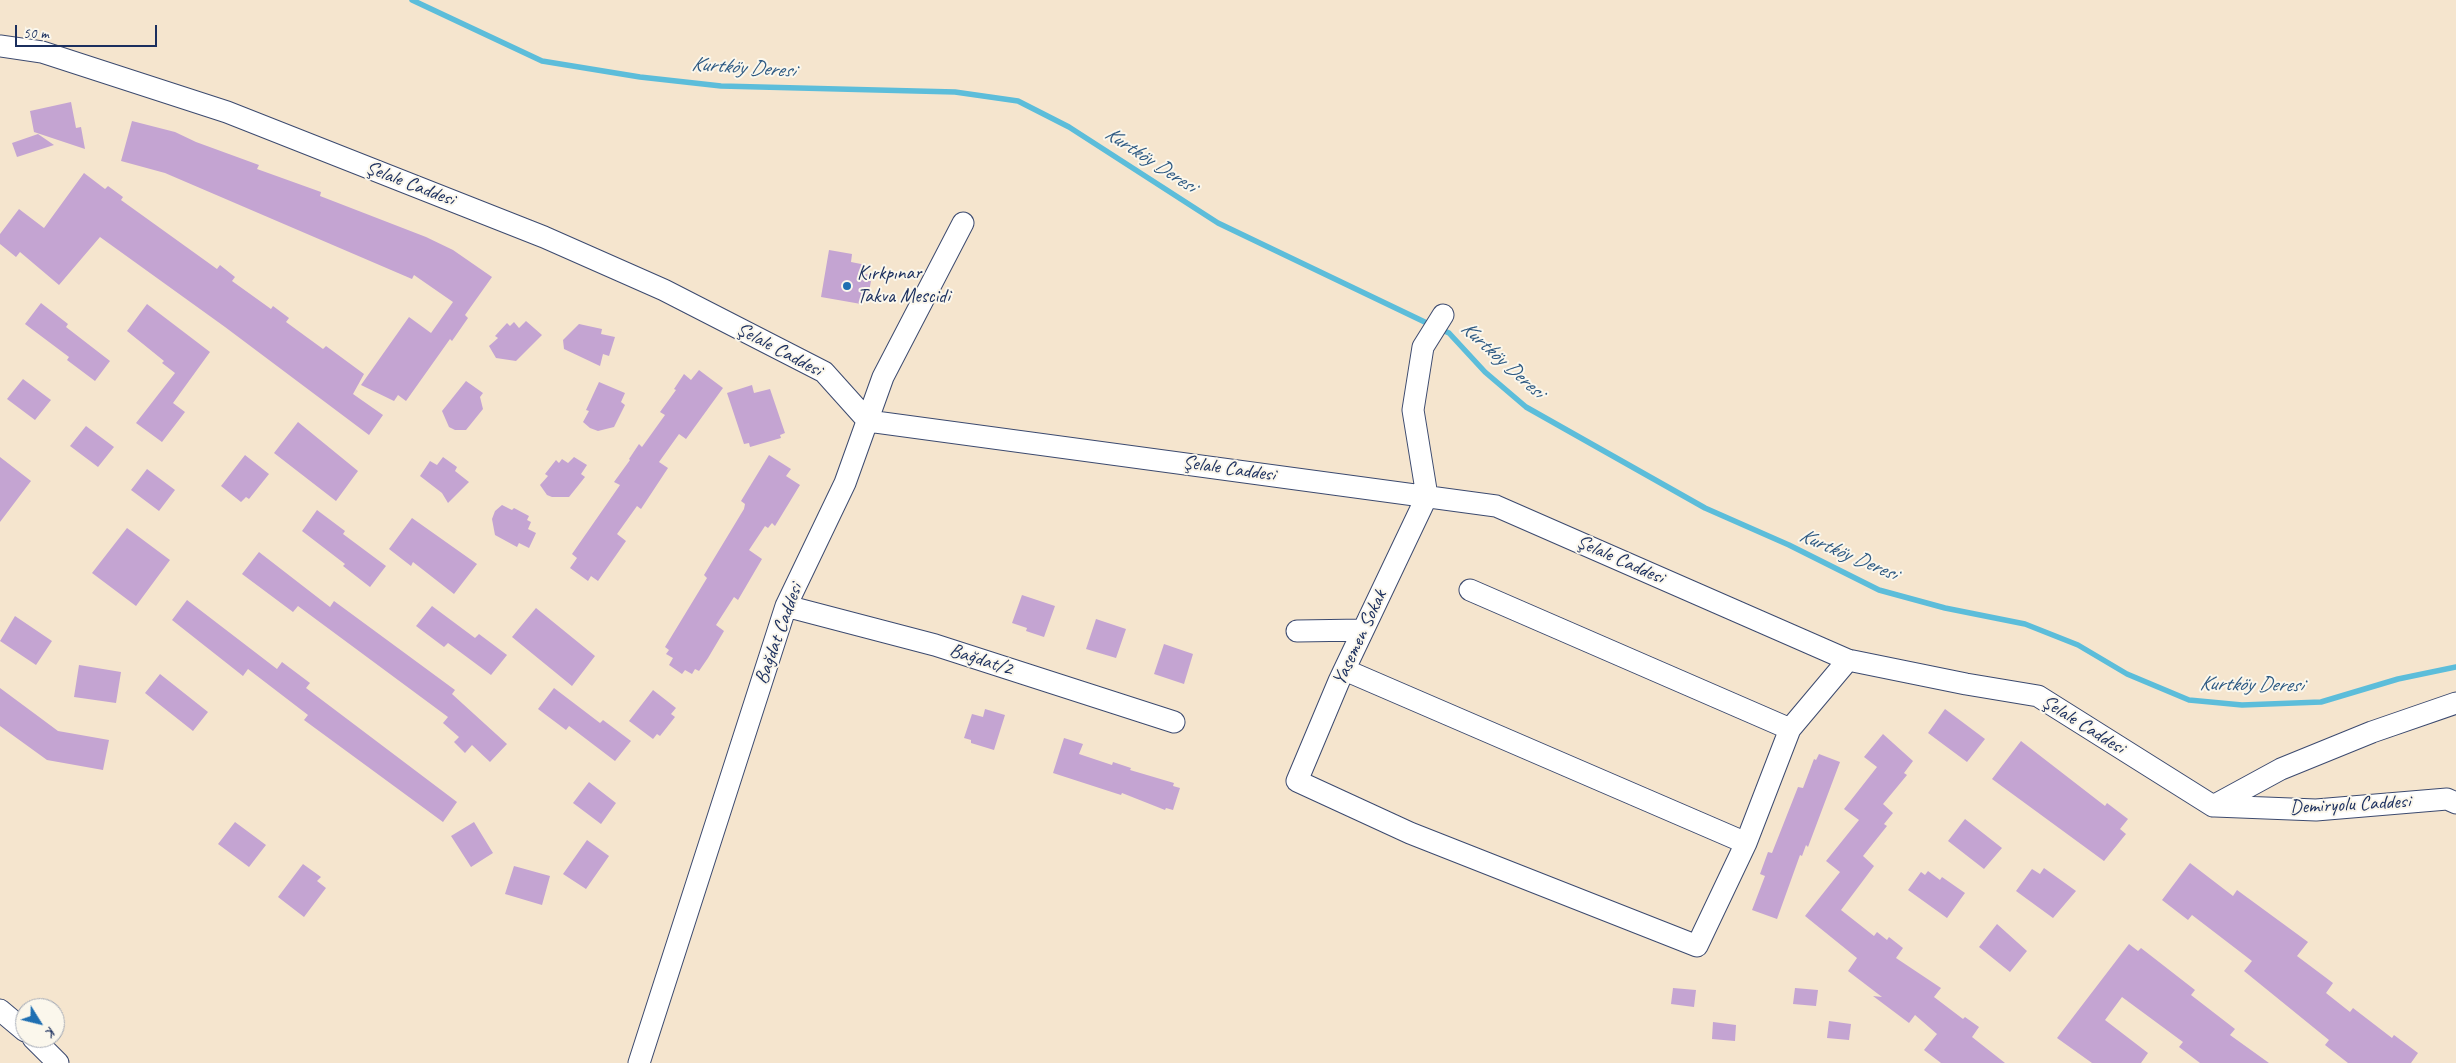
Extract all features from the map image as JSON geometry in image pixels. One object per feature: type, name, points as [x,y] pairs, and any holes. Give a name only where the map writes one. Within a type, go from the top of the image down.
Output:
[{"type":"street","name":"Şelale Caddesi","points":[[0,46],[42,52],[227,112],[544,237],[664,290],[824,372],[868,421],[1496,506],[1848,660],[1966,684],[2038,696],[2213,806]]},
{"type":"street","name":"Bağdat Caddesi","points":[[639,1063],[786,606],[845,483],[883,377],[963,223]]},
{"type":"street","points":[[1427,496],[1413,410],[1423,347],[1443,315]]},
{"type":"street","name":"Yasemen Sokak","points":[[1427,496],[1363,630],[1297,781],[1410,833],[1697,946],[1746,844]]},
{"type":"street","points":[[1470,590],[1790,729]]},
{"type":"street","name":"Bağdat/2","points":[[786,606],[934,645],[1174,722]]},
{"type":"street","points":[[1297,631],[1363,630]]},
{"type":"street","points":[[1345,670],[1746,844],[1790,729],[1848,660]]},
{"type":"street","points":[[2213,806],[2281,769],[2372,732],[2456,702]]},
{"type":"street","name":"Demiryolu Caddesi","points":[[2213,806],[2316,810],[2447,799],[2456,803]]},
{"type":"street","points":[[0,1010],[15,1023]]},
{"type":"street","points":[[43,1048],[58,1063]]},
{"type":"building","points":[[71,102],[76,128],[81,127],[85,149],[34,132],[30,111]]},
{"type":"building","points":[[132,121],[175,132],[196,142],[259,165],[257,169],[321,192],[320,196],[426,237],[453,250],[492,277],[465,315],[468,318],[452,341],[450,339],[406,401],[398,395],[394,401],[361,385],[409,317],[431,333],[453,302],[414,275],[412,279],[165,173],[121,161]]},
{"type":"building","points":[[38,134],[54,145],[17,157],[12,143]]},
{"type":"building","points":[[84,173],[105,189],[108,186],[123,197],[121,200],[217,269],[220,265],[235,277],[232,281],[271,309],[273,306],[289,318],[286,322],[323,349],[326,346],[364,374],[353,394],[383,415],[369,435],[225,327],[100,237],[59,285],[20,252],[16,257],[0,244],[0,234],[19,209],[44,228]]},
{"type":"building","name":"Kırkpınar Takva Mescidi","points":[[829,250],[852,254],[851,262],[866,265],[865,274],[872,275],[868,298],[863,297],[861,304],[821,297]]},
{"type":"building","points":[[41,303],[68,324],[66,327],[110,361],[95,381],[67,360],[69,357],[25,324]]},
{"type":"building","points":[[147,304],[210,352],[173,403],[185,412],[162,442],[136,423],[175,373],[162,363],[164,361],[127,331]]},
{"type":"building","points":[[526,321],[542,335],[516,361],[496,358],[489,346],[498,338],[495,336],[507,323],[510,326],[514,322],[519,328]]},
{"type":"building","points":[[579,324],[602,329],[601,334],[615,337],[609,356],[603,354],[600,366],[564,349],[563,340]]},
{"type":"building","points":[[699,370],[723,388],[686,439],[679,434],[659,462],[668,468],[641,509],[637,506],[617,534],[626,541],[598,581],[591,576],[588,581],[570,568],[577,558],[572,554],[620,485],[614,482],[639,444],[642,447],[665,415],[660,412],[676,390],[674,389],[684,374],[691,380]]},
{"type":"building","points":[[23,379],[51,400],[35,420],[7,399]]},
{"type":"building","points":[[466,381],[483,393],[480,397],[483,409],[466,430],[455,430],[449,427],[442,411]]},
{"type":"building","points":[[599,382],[625,393],[621,402],[625,405],[614,427],[598,431],[590,428],[583,422],[589,411],[586,410]]},
{"type":"building","points":[[752,385],[754,393],[770,389],[785,433],[780,435],[781,438],[750,447],[749,443],[744,444],[727,393]]},
{"type":"building","points":[[298,422],[358,471],[336,501],[274,453]]},
{"type":"building","points":[[86,426],[114,447],[98,467],[70,446]]},
{"type":"building","points":[[245,455],[269,474],[249,499],[246,497],[241,502],[221,486]]},
{"type":"building","points":[[769,455],[791,469],[786,476],[800,485],[775,526],[772,523],[768,528],[765,526],[749,550],[762,559],[738,600],[734,597],[716,625],[724,631],[708,658],[699,671],[695,669],[692,674],[685,670],[682,674],[669,665],[673,658],[666,654],[669,650],[665,647],[707,578],[704,575],[744,509],[745,504],[741,501]]},
{"type":"building","points":[[0,457],[31,481],[0,522]]},
{"type":"building","points":[[443,457],[457,467],[455,471],[469,482],[448,503],[442,493],[420,476],[430,461],[437,465]]},
{"type":"building","points":[[574,457],[587,465],[581,474],[585,477],[569,497],[552,497],[547,495],[540,485],[548,476],[545,474],[556,460],[559,463],[562,459],[568,463]]},
{"type":"building","points":[[147,469],[175,490],[159,511],[131,490]]},
{"type":"building","points":[[502,505],[512,510],[514,508],[529,516],[527,520],[531,522],[528,529],[536,533],[529,548],[519,543],[517,547],[495,535],[492,519],[495,511]]},
{"type":"building","points":[[317,510],[345,531],[343,534],[386,566],[370,587],[343,566],[345,564],[302,531]]},
{"type":"building","points":[[412,518],[477,564],[454,594],[413,562],[411,566],[389,549]]},
{"type":"building","points":[[127,528],[170,560],[136,606],[92,573]]},
{"type":"building","points":[[259,552],[330,607],[334,601],[455,690],[452,694],[507,744],[490,762],[472,745],[465,753],[454,742],[459,737],[443,723],[448,717],[298,606],[293,612],[242,574]]},
{"type":"building","points":[[1022,595],[1055,606],[1044,637],[1026,631],[1027,628],[1012,623]]},
{"type":"building","points":[[187,600],[277,669],[282,662],[310,683],[306,688],[457,802],[443,822],[304,720],[308,715],[248,669],[243,676],[172,620]]},
{"type":"building","points":[[432,606],[475,638],[479,634],[507,655],[491,675],[448,643],[444,647],[416,626]]},
{"type":"building","points":[[536,608],[595,656],[572,686],[512,637]]},
{"type":"building","points":[[15,616],[52,641],[36,665],[0,641]]},
{"type":"building","points":[[1096,619],[1126,629],[1116,658],[1086,649]]},
{"type":"building","points":[[1164,644],[1193,654],[1184,684],[1154,674]]},
{"type":"building","points":[[79,665],[121,672],[116,703],[74,697]]},
{"type":"building","points":[[160,674],[208,712],[193,731],[145,693]]},
{"type":"building","points":[[0,688],[58,731],[109,740],[103,770],[47,760],[0,726]]},
{"type":"building","points":[[554,688],[600,723],[603,720],[631,741],[615,761],[569,726],[566,730],[538,709]]},
{"type":"building","points":[[653,690],[676,708],[671,714],[675,717],[660,736],[657,734],[653,739],[629,721]]},
{"type":"building","points":[[985,709],[1005,715],[994,750],[971,743],[971,740],[964,738],[972,714],[983,717]]},
{"type":"building","points":[[1945,709],[1985,739],[1967,762],[1928,733]]},
{"type":"building","points":[[1883,734],[1913,761],[1904,773],[1907,775],[1883,804],[1893,813],[1884,824],[1887,826],[1863,856],[1874,866],[1841,910],[1874,936],[1877,932],[1887,940],[1889,937],[1903,948],[1896,958],[1941,988],[1934,997],[1963,1019],[1965,1017],[1979,1027],[1972,1037],[2005,1063],[1941,1063],[1924,1050],[1937,1034],[1915,1015],[1909,1023],[1873,996],[1882,997],[1848,971],[1857,958],[1805,916],[1840,872],[1826,861],[1859,820],[1844,809],[1877,767],[1864,757]]},
{"type":"building","points":[[1064,738],[1083,744],[1079,754],[1112,765],[1113,762],[1131,768],[1130,770],[1174,783],[1173,786],[1180,788],[1173,810],[1166,808],[1165,810],[1122,793],[1121,795],[1053,773]]},
{"type":"building","points":[[2021,741],[2105,806],[2107,803],[2128,819],[2120,829],[2126,834],[2104,861],[1992,779]]},
{"type":"building","points":[[1819,754],[1840,762],[1808,847],[1806,845],[1802,856],[1800,855],[1777,919],[1752,910],[1765,876],[1760,874],[1768,852],[1772,853],[1798,787],[1803,788],[1814,759],[1816,760]]},
{"type":"building","points":[[589,782],[616,803],[601,824],[573,803]]},
{"type":"building","points":[[1965,819],[2002,848],[1984,869],[1948,841]]},
{"type":"building","points":[[235,822],[266,845],[249,867],[218,844]]},
{"type":"building","points":[[474,822],[493,853],[471,867],[451,836]]},
{"type":"building","points":[[587,840],[609,856],[586,889],[563,874]]},
{"type":"building","points":[[2190,863],[2233,896],[2237,890],[2308,942],[2297,956],[2333,983],[2326,993],[2350,1012],[2353,1008],[2392,1038],[2394,1035],[2418,1053],[2411,1063],[2348,1063],[2325,1045],[2329,1040],[2244,971],[2252,961],[2192,915],[2188,920],[2162,900]]},
{"type":"building","points":[[303,864],[321,877],[317,881],[326,888],[304,917],[278,897]]},
{"type":"building","points":[[514,866],[550,876],[542,905],[505,894]]},
{"type":"building","points":[[2044,868],[2076,891],[2053,918],[2016,891],[2032,869],[2040,874]]},
{"type":"building","points":[[1928,871],[1940,880],[1942,877],[1965,893],[1947,918],[1908,890],[1921,872],[1925,875]]},
{"type":"building","points":[[1997,924],[2027,951],[2010,972],[1979,947]]},
{"type":"building","points":[[2129,944],[2138,951],[2141,948],[2195,990],[2191,995],[2235,1029],[2230,1035],[2269,1063],[2200,1063],[2179,1047],[2183,1042],[2122,997],[2105,1020],[2148,1053],[2141,1063],[2092,1063],[2057,1038]]},
{"type":"building","points":[[1673,988],[1696,990],[1694,1007],[1671,1004]]},
{"type":"building","points":[[1795,988],[1818,990],[1816,1006],[1793,1004]]},
{"type":"building","points":[[1829,1021],[1851,1024],[1849,1040],[1827,1038]]},
{"type":"building","points":[[1713,1022],[1736,1025],[1735,1041],[1712,1039]]},
{"type":"waterway","name":"Kurtköy Deresi","points":[[412,0],[542,61],[640,77],[721,86],[955,92],[1018,101],[1069,127],[1218,223],[1431,325]]},
{"type":"waterway","name":"Kurtköy Deresi","points":[[1440,329],[1449,333],[1485,372],[1526,407],[1705,508],[1789,545],[1879,590],[1945,608],[2025,624],[2078,645],[2127,674],[2189,700],[2242,705],[2321,702],[2398,679],[2456,667]]},
{"type":"place","name":"Kırkpınar Takva Mescidi","points":[[847,286]]}]
